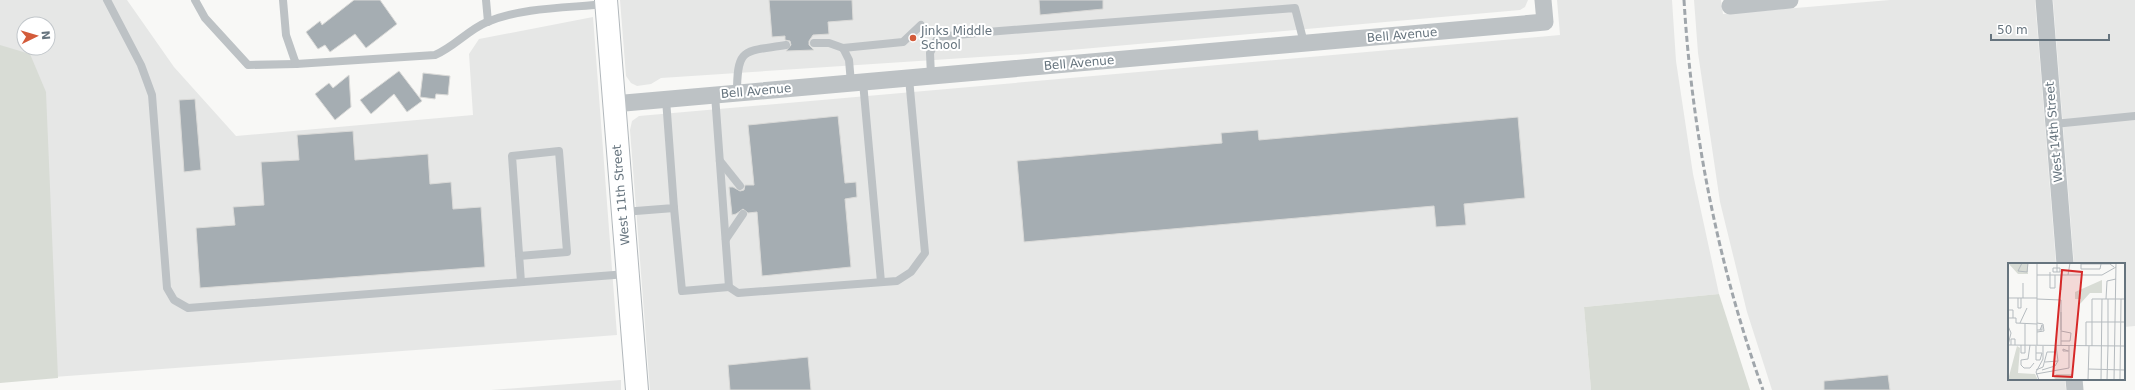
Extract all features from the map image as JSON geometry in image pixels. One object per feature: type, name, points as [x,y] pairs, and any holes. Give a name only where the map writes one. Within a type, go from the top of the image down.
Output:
[{"type":"main road","name":"West 11th Street","points":[[606,2],[637,390]]},
{"type":"street","name":"Bell Avenue","points":[[613,104],[1545,22],[1543,0]]},
{"type":"street","points":[[1730,6],[1790,0]]},
{"type":"street","name":"West 14th Street","points":[[2044,0],[2065,263]]},
{"type":"street","points":[[2074,380],[2075,390]]},
{"type":"lane","points":[[107,0],[141,65],[152,95],[167,288],[174,300],[188,308],[628,274]]},
{"type":"lane","points":[[195,0],[205,18],[248,65],[296,64],[435,55],[488,22],[516,14],[606,2]]},
{"type":"lane","points":[[283,0],[286,35],[296,64]]},
{"type":"lane","points":[[486,0],[488,22]]},
{"type":"lane","points":[[931,76],[930,53],[938,37],[987,32],[1295,8],[1304,43]]},
{"type":"lane","points":[[814,43],[829,43],[843,48],[902,42],[921,25]]},
{"type":"lane","points":[[738,93],[738,66],[742,56],[754,50],[786,45]]},
{"type":"lane","points":[[843,48],[857,82],[881,282]]},
{"type":"lane","points":[[666,99],[682,291],[729,288],[738,293],[897,281],[911,272],[925,253],[909,78]]},
{"type":"lane","points":[[715,95],[729,288]]},
{"type":"lane","points":[[2054,124],[2135,116]]},
{"type":"lane","points":[[520,256],[568,252],[559,151],[512,156],[521,282]]},
{"type":"lane","points":[[720,161],[740,186]]},
{"type":"lane","points":[[622,212],[674,208]]},
{"type":"lane","points":[[726,239],[743,214]]},
{"type":"shaded area","points":[[0,0],[127,0],[174,67],[236,136],[473,115],[469,54],[479,39],[593,17],[617,335],[0,381]]},
{"type":"shaded area","name":"Jinks Middle School","points":[[620,0],[1528,0],[1525,7],[1520,10],[1026,54],[661,78],[651,84],[637,86],[631,83],[626,76]]},
{"type":"shaded area","points":[[1557,0],[1672,0],[1676,61],[1693,174],[1719,294],[1584,307],[1591,390],[650,390],[630,130],[632,121],[639,116],[1560,35]]},
{"type":"shaded area","points":[[1694,0],[1721,0],[1723,14],[1890,0],[2035,0],[2056,263],[2008,263],[2008,380],[2065,380],[2066,390],[1772,390],[1747,312],[1720,202],[1698,53]]},
{"type":"shaded area","points":[[2053,0],[2135,0],[2135,326],[2125,327],[2125,263],[2074,263]]},
{"type":"shaded area","points":[[0,45],[16,50],[16,56],[31,56],[46,92],[58,378],[0,383]]},
{"type":"shaded area","points":[[1719,294],[1750,390],[1591,390],[1584,307]]},
{"type":"shaded area","points":[[621,380],[621,390],[491,390]]},
{"type":"building","points":[[354,0],[380,0],[397,24],[366,48],[355,34],[330,52],[325,45],[318,49],[306,32],[320,21],[322,25]]},
{"type":"building","points":[[769,0],[852,0],[853,20],[828,22],[829,34],[813,35],[809,41],[809,45],[814,50],[786,51],[791,45],[790,41],[785,40],[785,36],[772,37]]},
{"type":"building","points":[[1039,0],[1103,0],[1103,9],[1040,15]]},
{"type":"building","points":[[399,71],[422,101],[407,112],[394,94],[371,114],[360,100]]},
{"type":"building","points":[[423,73],[450,76],[448,95],[436,94],[435,99],[420,97]]},
{"type":"building","points":[[349,75],[351,107],[335,120],[315,94],[329,83],[333,88]]},
{"type":"building","points":[[195,99],[201,170],[184,172],[179,100]]},
{"type":"building","points":[[838,116],[845,183],[856,182],[857,197],[845,199],[851,267],[762,276],[757,212],[748,213],[743,209],[732,215],[729,187],[733,187],[740,191],[744,190],[745,185],[754,185],[748,125]]},
{"type":"building","points":[[1518,117],[1525,198],[1464,204],[1466,225],[1436,227],[1434,206],[1024,242],[1017,161],[1222,143],[1221,133],[1258,130],[1259,140]]},
{"type":"building","points":[[353,131],[355,160],[428,154],[430,184],[451,182],[453,209],[481,207],[485,267],[200,288],[196,228],[235,225],[233,207],[264,205],[261,162],[299,160],[297,135]]},
{"type":"building","points":[[808,357],[811,390],[730,390],[728,365]]},
{"type":"building","points":[[1888,375],[1890,390],[1824,390],[1824,381]]},
{"type":"railway","points":[[1684,0],[1693,99],[1710,198],[1720,247],[1733,295],[1763,390]]},
{"type":"place","name":"Jinks Middle School","points":[[913,38]]}]
